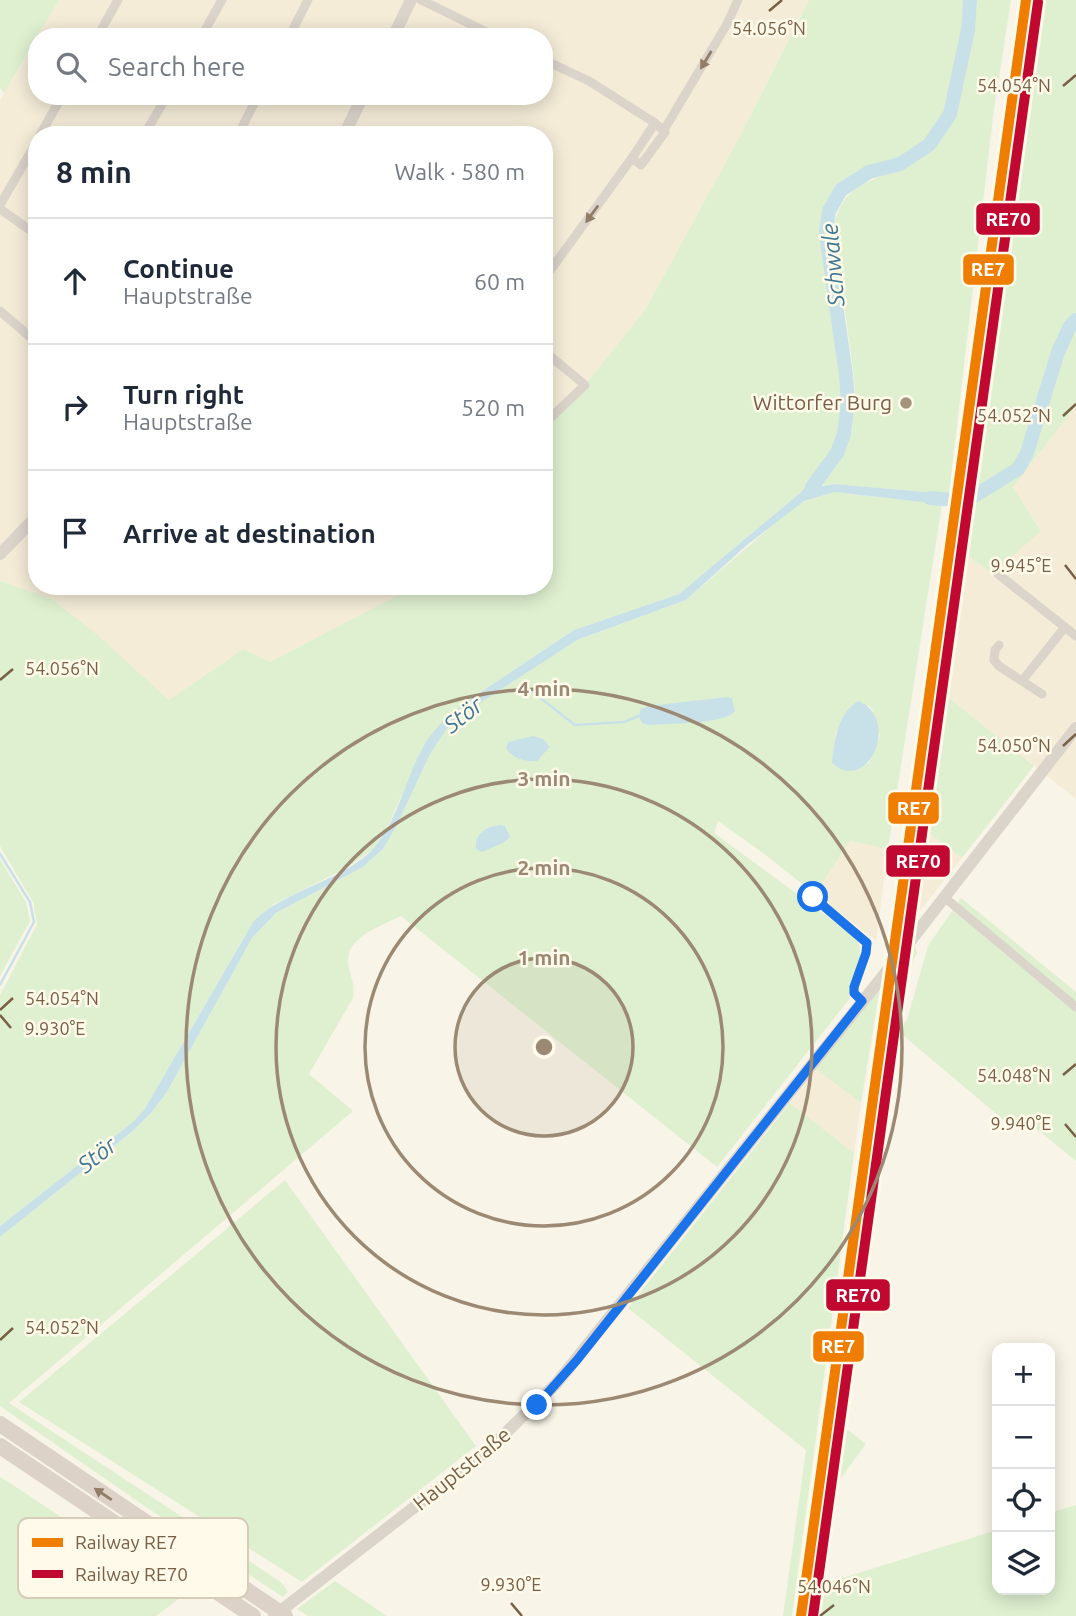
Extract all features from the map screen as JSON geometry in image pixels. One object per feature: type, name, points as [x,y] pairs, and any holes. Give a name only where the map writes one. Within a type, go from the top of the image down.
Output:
[{"type":"highway","points":[[0,1424],[140,1518]]},
{"type":"highway","points":[[0,1446],[107,1518]]},
{"type":"highway","points":[[248,1591],[285,1616]]},
{"type":"highway","points":[[226,1598],[250,1614]]},
{"type":"street","points":[[102,28],[118,0]]},
{"type":"street","points":[[206,28],[222,0]]},
{"type":"street","points":[[294,28],[308,0]]},
{"type":"street","points":[[397,28],[411,0]]},
{"type":"street","points":[[421,0],[479,28]]},
{"type":"street","points":[[632,158],[641,165],[665,132],[738,0]]},
{"type":"street","points":[[553,64],[589,81],[664,130]]},
{"type":"street","points":[[45,126],[57,105]]},
{"type":"street","points":[[149,126],[162,105]]},
{"type":"street","points":[[243,126],[253,105]]},
{"type":"street","points":[[348,126],[359,105]]},
{"type":"street","points":[[553,267],[655,123]]},
{"type":"street","points":[[28,157],[0,207],[28,228]]},
{"type":"street","points":[[0,312],[28,335]]},
{"type":"street","points":[[553,358],[585,384],[553,415]]},
{"type":"street","points":[[0,554],[28,525]]},
{"type":"street","points":[[998,574],[1076,636]]},
{"type":"street","points":[[1022,681],[1065,627]]},
{"type":"street","points":[[999,645],[995,650],[994,660],[999,666],[1042,694]]},
{"type":"street","name":"Hauptstraße","points":[[274,1616],[488,1450],[543,1398],[577,1360],[1076,728]]},
{"type":"street","points":[[813,897],[867,943],[854,987],[854,993],[862,1001]]},
{"type":"street","points":[[944,897],[1076,1007]]},
{"type":"shaded area","points":[[59,0],[809,0],[740,136],[645,310],[585,385],[553,415],[553,126],[28,126],[28,591],[0,581],[0,100],[28,53],[28,105],[553,105],[553,28],[42,28]]},
{"type":"shaded area","points":[[1076,406],[1076,799],[938,689],[959,549],[992,574],[1041,530],[1013,487]]},
{"type":"shaded area","points":[[40,595],[398,595],[270,662],[243,649],[169,700],[52,599]]},
{"type":"shaded area","points":[[917,824],[962,858],[899,937]]},
{"type":"shaded area","points":[[850,841],[888,849],[876,941],[815,894]]},
{"type":"shaded area","points":[[816,1069],[861,1103],[854,1153],[790,1103]]},
{"type":"green space","points":[[0,0],[59,0],[42,28],[28,28],[28,52],[4,93],[0,88]]},
{"type":"green space","points":[[809,0],[1011,0],[993,117],[949,494],[819,485],[834,466],[852,430],[855,402],[834,232],[836,218],[847,197],[855,190],[912,162],[932,149],[929,145],[900,164],[869,172],[841,190],[829,211],[826,234],[848,403],[843,407],[839,433],[831,454],[809,483],[679,594],[574,630],[463,704],[434,732],[422,749],[384,835],[372,850],[345,869],[274,904],[245,935],[144,1110],[133,1122],[0,1226],[0,995],[37,924],[33,902],[0,846],[0,581],[28,591],[28,595],[52,599],[102,639],[169,700],[243,649],[270,662],[398,595],[553,595],[553,415],[585,385],[645,310],[740,136]]},
{"type":"green space","points":[[1033,0],[1076,0],[1076,406],[1013,487],[1041,531],[992,574],[959,549],[963,486]]},
{"type":"green space","points":[[834,492],[942,504],[888,849],[850,841],[815,894],[718,821],[714,833],[854,936],[860,949],[860,957],[850,998],[717,1167],[401,916],[368,932],[349,952],[348,965],[353,998],[309,1074],[353,1111],[9,1403],[184,1518],[163,1518],[0,1406],[0,1237],[134,1130],[152,1112],[167,1092],[252,938],[276,913],[363,867],[383,849],[430,754],[446,730],[463,714],[572,642],[686,600],[795,506],[816,496]],"holes":[[[868,705],[872,709],[880,736],[869,763],[850,769],[832,763],[836,732]]]},
{"type":"green space","points":[[938,689],[1034,766],[962,858],[917,824]]},
{"type":"green space","points":[[0,859],[26,902],[30,921],[0,976]]},
{"type":"green space","points":[[961,898],[1076,992],[1076,1161],[1028,1122],[1007,1123],[898,1031],[907,1020],[928,946]]},
{"type":"green space","points":[[914,942],[917,953],[902,983],[894,980],[896,967]]},
{"type":"green space","points":[[880,988],[861,1103],[816,1069]]},
{"type":"green space","points":[[790,1103],[854,1153],[792,1616],[783,1616],[806,1450],[628,1308]]},
{"type":"green space","points":[[285,1180],[476,1446],[302,1582],[248,1548],[248,1518],[201,1518],[19,1402]]},
{"type":"green space","points":[[834,1419],[866,1444],[826,1498]]},
{"type":"green space","points":[[0,1477],[62,1518],[18,1518],[18,1598],[180,1598],[156,1616],[0,1616]]},
{"type":"green space","points":[[1076,1505],[1076,1616],[819,1616],[823,1584],[992,1532],[992,1595],[1055,1595],[1055,1511]]},
{"type":"green space","points":[[248,1560],[281,1582],[288,1592],[283,1597],[248,1574]]},
{"type":"green space","points":[[335,1581],[387,1616],[308,1616],[297,1609]]},
{"type":"water","points":[[819,472],[826,476],[820,483],[821,486],[834,484],[949,494],[948,505],[834,492],[804,501],[747,545],[686,600],[577,640],[463,714],[446,730],[430,754],[383,849],[363,867],[276,913],[252,938],[167,1092],[152,1112],[134,1130],[0,1237],[0,1226],[133,1122],[144,1110],[253,922],[281,901],[358,862],[380,841],[425,744],[445,720],[463,704],[574,630],[679,594],[800,493]]},
{"type":"water","points":[[728,697],[732,699],[735,711],[720,719],[648,725],[642,723],[639,716],[641,709],[648,706]]},
{"type":"water","points":[[859,701],[871,710],[878,723],[878,737],[875,751],[867,762],[857,769],[845,770],[832,763],[836,737],[846,712]]},
{"type":"water","points":[[533,736],[543,739],[550,747],[537,761],[520,759],[506,748],[508,742]]},
{"type":"water","points":[[500,825],[505,826],[510,837],[482,852],[476,849],[477,839],[482,832]]},
{"type":"waterway","name":"Schwale","points":[[812,487],[837,453],[844,434],[848,403],[826,234],[829,211],[841,190],[869,172],[900,164],[929,145],[950,114],[968,30],[970,0]]},
{"type":"waterway","name":"Stör","points":[[930,498],[966,501],[1018,469],[1027,453],[1058,352],[1070,326],[1076,320]]},
{"type":"waterway","points":[[525,686],[575,725],[624,722],[639,716]]},
{"type":"waterway","points":[[0,854],[30,902],[34,922],[0,985]]},
{"type":"rail line","name":"RE7","points":[[801,1616],[1026,0]]},
{"type":"rail line","name":"RE70","points":[[813,1616],[1038,2]]},
{"type":"place","name":"Wittorfer Burg","points":[[906,403]]},
{"type":"route","points":[[537,1405],[577,1360],[862,1001],[854,993],[854,987],[867,943],[813,897]]}]
